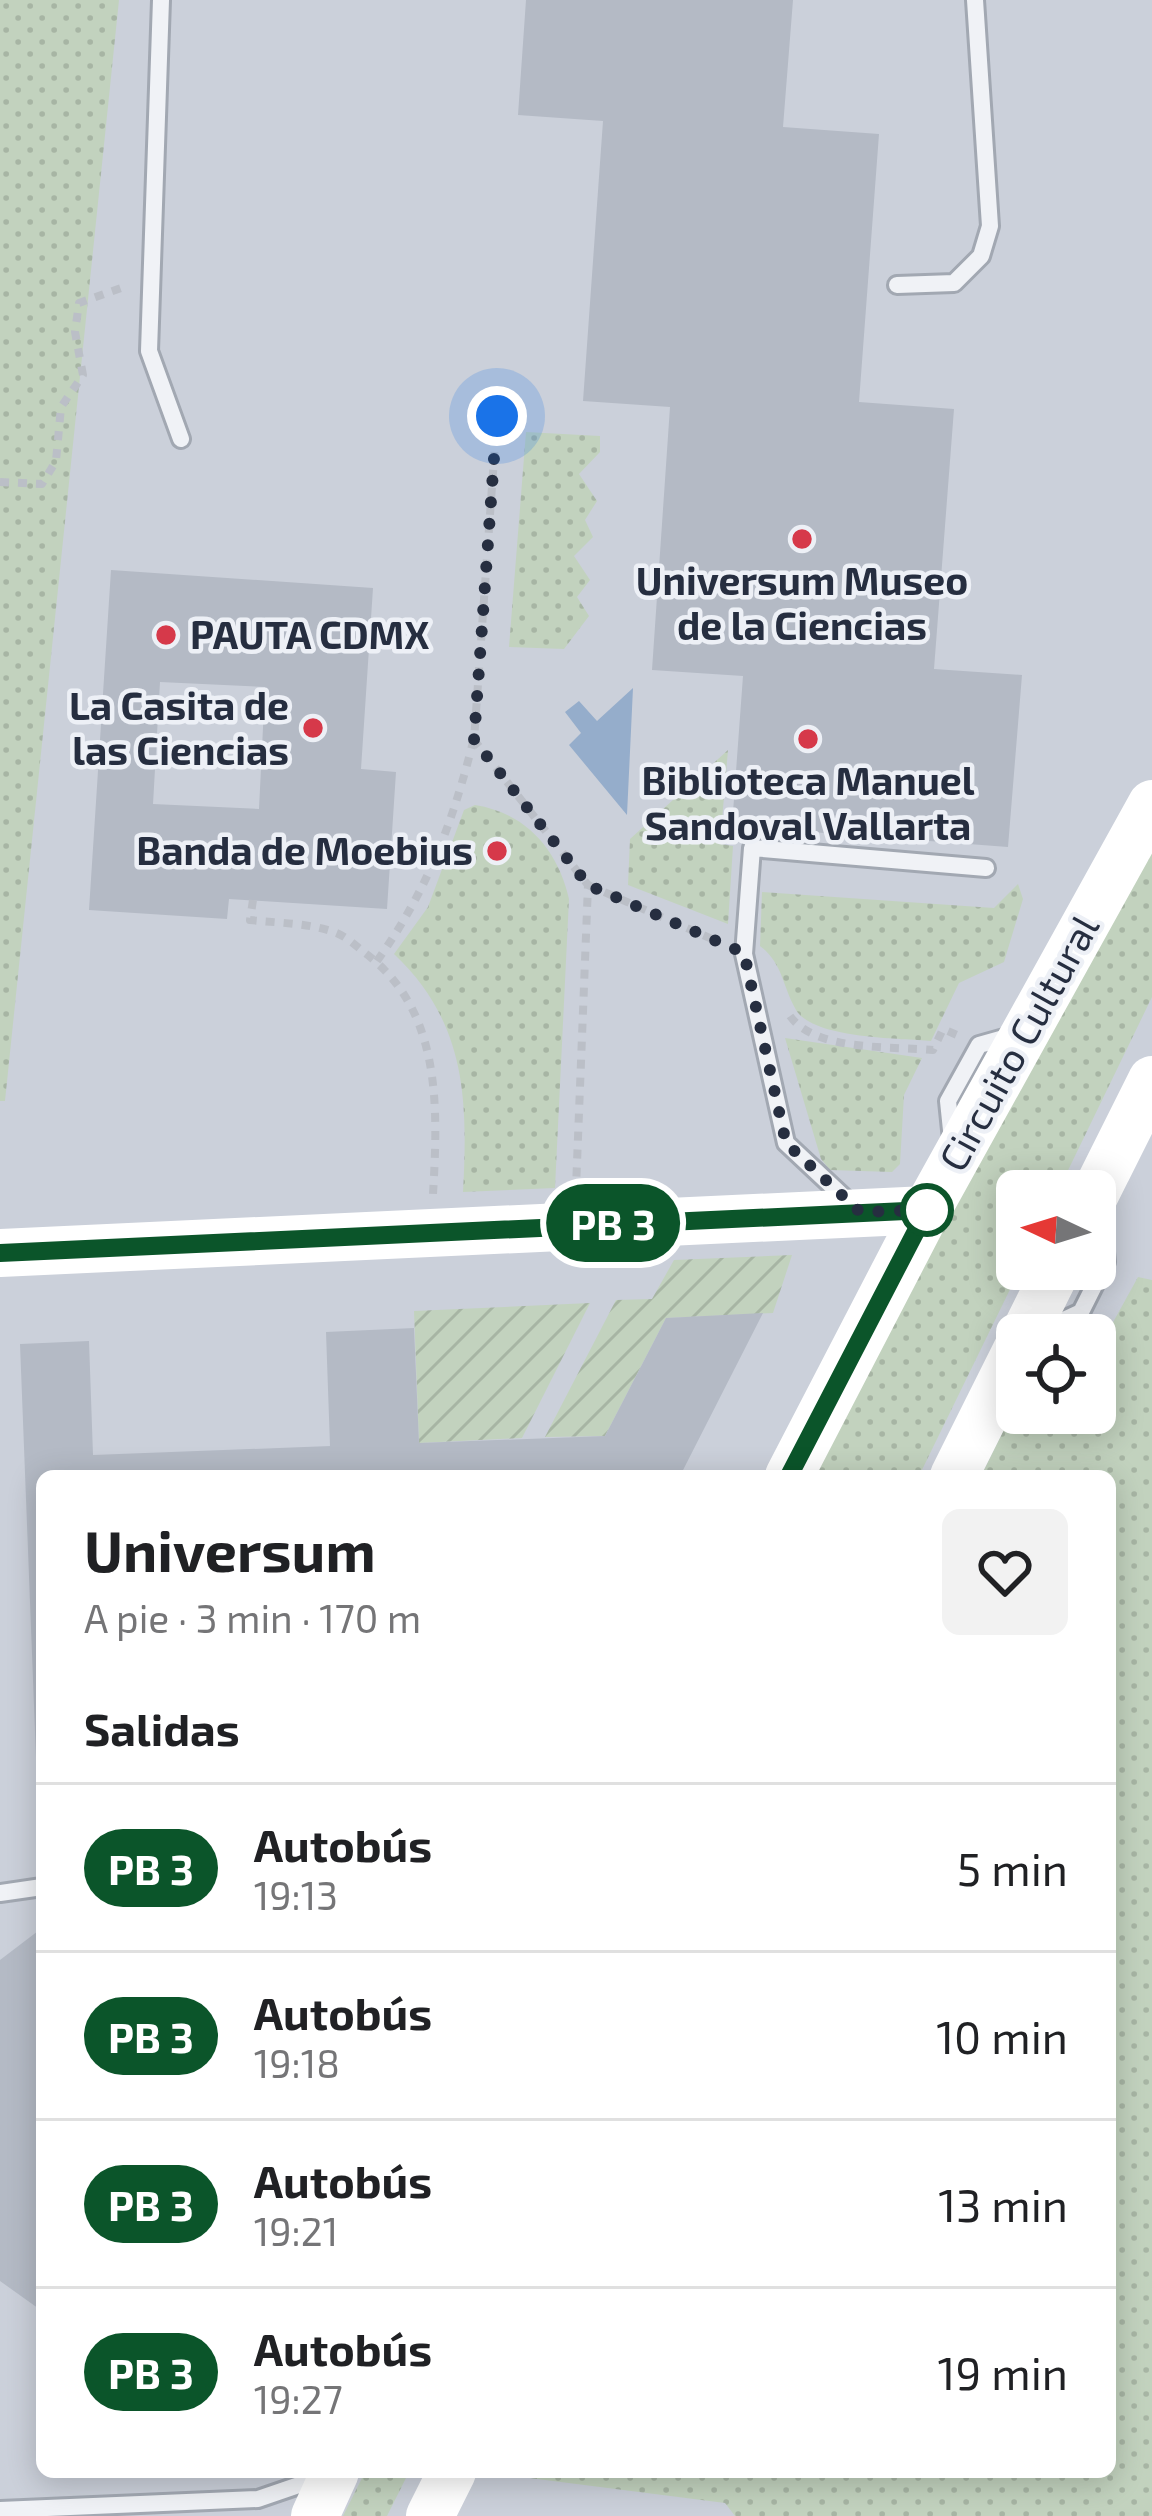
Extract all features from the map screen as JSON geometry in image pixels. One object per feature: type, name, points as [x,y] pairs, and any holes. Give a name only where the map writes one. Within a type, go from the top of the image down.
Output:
[{"type":"street","name":"Circuito Cultural","points":[[792,1470],[955,1161],[1001,1039],[1152,804]]},
{"type":"street","points":[[1107,1170],[1152,1080]]},
{"type":"street","points":[[0,1253],[927,1210]]},
{"type":"street","points":[[957,1470],[996,1392]]},
{"type":"street","points":[[316,2516],[332,2478]]},
{"type":"street","points":[[430,2516],[449,2478]]},
{"type":"lane","points":[[161,0],[149,351],[182,439]]},
{"type":"lane","points":[[897,285],[954,284],[981,256],[990,226],[976,0]]},
{"type":"lane","points":[[860,1212],[786,1143],[744,953],[752,848],[986,868]]},
{"type":"lane","points":[[0,1893],[36,1888]]},
{"type":"lane","points":[[0,2510],[123,2509],[258,2499],[318,2478]]},
{"type":"path","points":[[0,482],[42,484],[56,460],[61,407],[83,376],[75,332],[80,303],[106,290],[151,282]]},
{"type":"path","points":[[377,962],[418,904],[456,808],[474,740],[497,416]]},
{"type":"path","points":[[474,740],[588,885],[770,966],[794,1024],[812,1034],[933,1050],[943,1029],[1001,1039]]},
{"type":"path","points":[[575,1225],[588,885]]},
{"type":"path","points":[[253,900],[250,920],[339,933],[377,962],[403,992],[428,1040],[435,1154],[430,1232]]},
{"type":"shaded area","points":[[0,0],[1152,0],[1152,2516],[0,2516]]},
{"type":"green space","points":[[0,0],[119,0],[5,1101],[0,1101]]},
{"type":"green space","points":[[526,432],[600,436],[600,452],[579,474],[597,501],[585,520],[593,537],[574,556],[590,580],[577,597],[589,616],[564,649],[509,647]]},
{"type":"green space","points":[[728,750],[720,844],[733,846],[728,924],[628,885],[630,839]]},
{"type":"green space","points":[[475,805],[510,816],[537,837],[557,865],[569,899],[555,1188],[463,1192],[462,1094],[449,1035],[418,980],[394,954],[428,907],[464,810]]},
{"type":"green space","points":[[1152,838],[1152,997],[1068,1170],[996,1170],[996,1290],[1010,1290],[922,1470],[812,1470]]},
{"type":"green space","points":[[1018,884],[1023,899],[1004,962],[959,983],[931,1041],[838,1032],[806,1020],[796,1010],[773,960],[760,946],[762,892],[994,908]]},
{"type":"green space","points":[[785,1038],[922,1058],[904,1095],[900,1164],[892,1172],[830,1170],[821,1159]]},
{"type":"green space","points":[[792,1255],[773,1313],[666,1318],[605,1436],[545,1437],[616,1300],[652,1299],[674,1260]]},
{"type":"green space","points":[[1138,1277],[1152,1280],[1152,2516],[735,2516],[725,2503],[529,2478],[1116,2478],[1116,1470],[984,1470],[1002,1434],[1116,1434],[1116,1317]]},
{"type":"green space","points":[[590,1303],[522,1438],[419,1443],[414,1311]]},
{"type":"green space","points":[[362,2478],[406,2478],[387,2516],[343,2516]]},
{"type":"water","points":[[633,688],[627,815],[569,745],[581,733],[565,712],[579,701],[597,721]]},
{"type":"building","name":"Universum Museo de la Ciencias","points":[[526,0],[793,0],[783,127],[879,134],[859,402],[954,409],[934,669],[1022,675],[1008,847],[732,826],[743,676],[652,670],[670,407],[583,401],[603,121],[518,115]]},
{"type":"building","name":"La Casita de las Ciencias","points":[[111,570],[373,588],[361,769],[396,772],[387,909],[229,899],[227,919],[89,910]],"holes":[[[160,682],[265,687],[259,809],[153,804]]]},
{"type":"building","points":[[763,1313],[683,1470],[36,1470],[36,1757],[20,1344],[89,1341],[93,1455],[330,1446],[326,1332],[414,1328],[419,1443],[605,1436],[666,1318]]},
{"type":"building","points":[[36,1933],[36,2307],[0,2281],[0,1960]]},
{"type":"bus line","points":[[0,1253],[927,1210],[792,1470]]},
{"type":"place","name":"Universum Museo de la Ciencias","points":[[802,539]]},
{"type":"place","name":"PAUTA CDMX","points":[[166,635]]},
{"type":"place","name":"La Casita de las Ciencias","points":[[313,728]]},
{"type":"place","name":"Biblioteca Manuel Sandoval Vallarta","points":[[808,739]]},
{"type":"place","name":"Banda de Moebius","points":[[497,851]]},
{"type":"route","points":[[497,416],[474,740],[588,885],[744,953],[786,1143],[860,1212],[927,1210]]}]
